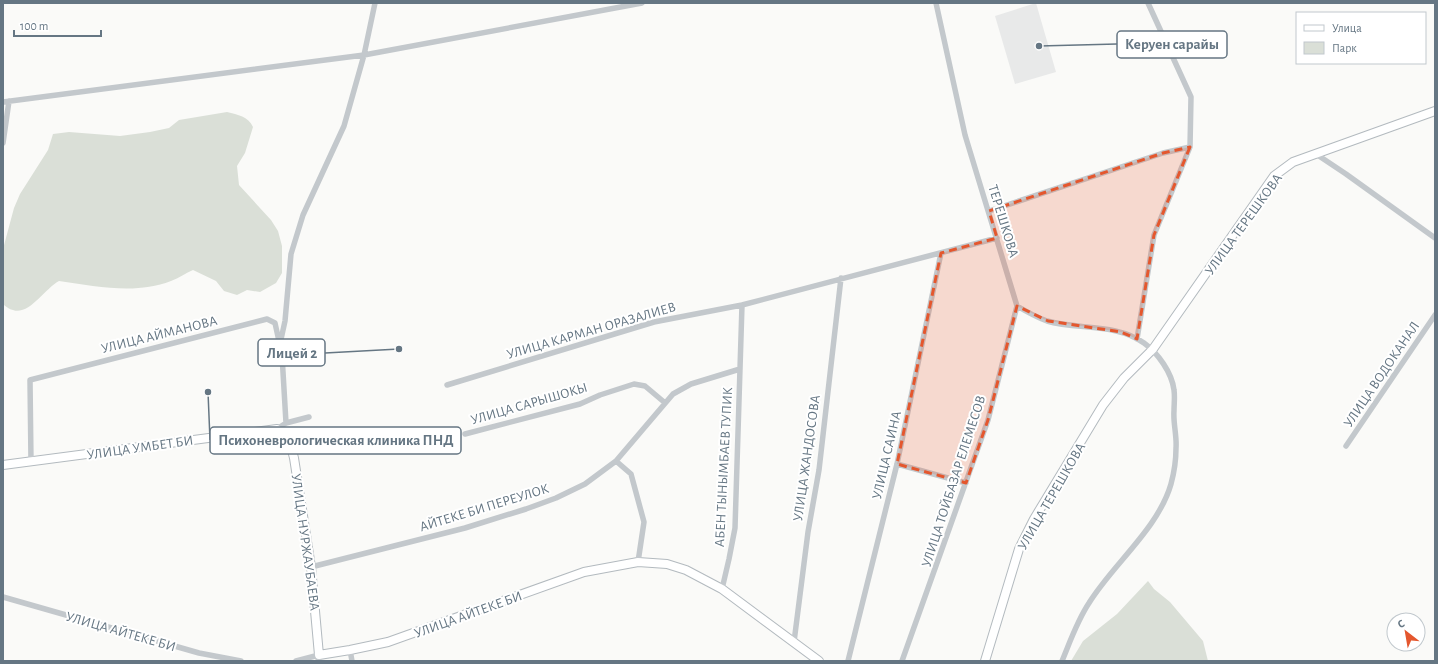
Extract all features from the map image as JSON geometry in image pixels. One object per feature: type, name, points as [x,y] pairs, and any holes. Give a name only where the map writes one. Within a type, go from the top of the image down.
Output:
[{"type":"street","points":[[280,346],[285,321],[291,254],[303,215],[344,126],[364,55],[375,3]]},
{"type":"street","points":[[3,143],[6,102],[364,55],[642,3]]},
{"type":"street","name":"ТЕРЕШКОВА","points":[[936,3],[966,135],[1017,306]]},
{"type":"street","points":[[1137,338],[1154,235],[1190,148],[1191,98],[1148,3]]},
{"type":"street","name":"УЛИЦА ТЕРЕШКОВА","points":[[985,661],[1019,549],[1034,519],[1103,405],[1124,378],[1152,350],[1274,176],[1293,162],[1435,111]]},
{"type":"street","points":[[989,211],[1163,153],[1190,148]]},
{"type":"street","points":[[1316,154],[1435,238]]},
{"type":"street","name":"УЛИЦА КАРМАН ОРАЗАЛИЕВ","points":[[447,385],[654,322],[742,305],[997,238]]},
{"type":"street","name":"УЛИЦА САИНА","points":[[848,661],[897,464],[941,253]]},
{"type":"street","name":"УЛИЦА ЖАНДОСОВА","points":[[794,642],[808,532],[819,470],[841,278]]},
{"type":"street","name":"АБЕН ТЫНЫМБАЕВ ТУПИК","points":[[722,589],[729,560],[734,528],[742,305]]},
{"type":"street","points":[[1017,306],[1033,316],[1048,321],[1121,332],[1137,338],[1152,350],[1171,376],[1174,390],[1176,448],[1171,483],[1164,501],[1136,544],[1089,603],[1062,661]]},
{"type":"street","name":"УЛИЦА ТОЙБАЗАР ЕЛЕМЕСОВ","points":[[902,661],[988,420],[1017,306]]},
{"type":"street","name":"УЛИЦА ВОДОКАНАЛ","points":[[1346,446],[1435,315]]},
{"type":"street","name":"УЛИЦА АЙМАНОВА","points":[[32,462],[30,380],[267,319],[275,324],[280,346],[286,424]]},
{"type":"street","name":"АЙТЕКЕ БИ ПЕРЕУЛОК","points":[[311,567],[449,532],[526,509],[585,484],[616,461],[664,402],[682,387],[740,369]]},
{"type":"street","name":"УЛИЦА САРЫШОКЫ","points":[[465,434],[580,404],[600,395],[634,384],[645,386],[664,402]]},
{"type":"street","points":[[277,429],[286,424],[309,417]]},
{"type":"street","name":"УЛИЦА УМБЕТ БИ","points":[[3,465],[277,429]]},
{"type":"street","name":"УЛИЦА НУРЖАУБАЕВА","points":[[277,429],[285,435],[290,443],[294,458],[311,567],[318,658]]},
{"type":"street","points":[[616,461],[631,474],[644,522],[638,562]]},
{"type":"street","points":[[897,464],[966,483]]},
{"type":"street","name":"УЛИЦА АЙТЕКЕ БИ","points":[[296,661],[318,658],[388,642],[584,572],[638,562],[667,564],[686,570],[722,589],[819,661]]},
{"type":"street","name":"УЛИЦА АЙТЕКЕ БИ","points":[[3,597],[199,654],[241,661]]},
{"type":"street","points":[[350,650],[352,661]]},
{"type":"street","points":[[197,661],[199,654]]},
{"type":"highlighted area","points":[[1190,147],[1154,235],[1137,339],[1121,332],[1048,321],[1017,306],[988,420],[966,483],[897,464],[941,253],[997,238],[989,211],[1163,153]]},
{"type":"shaded area","points":[[1036,3],[1056,72],[1015,84],[995,16]]},
{"type":"green space","points":[[227,112],[245,118],[253,127],[245,153],[237,166],[239,185],[271,220],[278,231],[282,246],[282,273],[276,283],[260,292],[247,290],[237,295],[224,291],[216,281],[193,270],[171,281],[144,288],[101,287],[59,281],[26,309],[18,311],[3,304],[3,249],[14,208],[20,194],[48,150],[53,134],[69,132],[120,136],[169,128],[179,120]]},
{"type":"green space","points":[[1148,581],[1154,589],[1170,602],[1203,641],[1208,661],[1071,661],[1083,641],[1117,614]]},
{"type":"place","name":"Керуен сарайы","points":[[1039,46]]},
{"type":"place","name":"Лицей 2","points":[[399,349]]},
{"type":"place","name":"Психоневрологическая клиника ПНД","points":[[208,392]]}]
